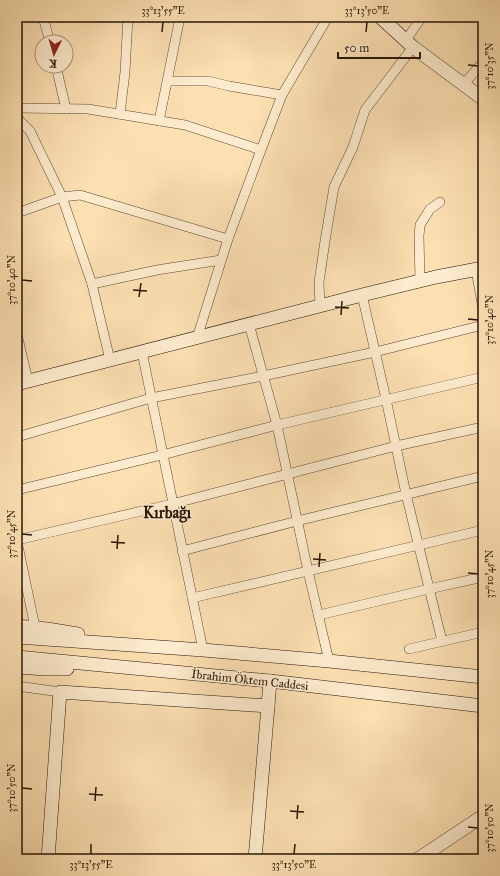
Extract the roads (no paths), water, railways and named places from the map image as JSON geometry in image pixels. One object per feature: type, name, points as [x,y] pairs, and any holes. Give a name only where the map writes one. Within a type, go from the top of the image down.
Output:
[{"type":"street","points":[[43,17],[48,34]]},
{"type":"street","points":[[120,114],[125,72],[128,17]]},
{"type":"street","points":[[160,121],[180,17]]},
{"type":"street","points":[[197,338],[228,239],[260,150],[282,95],[328,17]]},
{"type":"street","points":[[380,17],[409,44],[483,99]]},
{"type":"street","points":[[320,306],[319,282],[324,241],[334,187],[353,147],[365,110],[409,44],[422,17]]},
{"type":"street","points":[[464,84],[483,62]]},
{"type":"street","points":[[58,74],[66,109]]},
{"type":"street","points":[[168,81],[208,81],[282,95]]},
{"type":"street","points":[[17,108],[88,109],[185,125],[260,150]]},
{"type":"street","points":[[17,118],[30,131],[62,197],[92,284],[110,360]]},
{"type":"street","points":[[17,213],[62,197],[80,195],[228,239]]},
{"type":"street","points":[[420,281],[420,225],[430,209],[440,202]]},
{"type":"street","points":[[92,284],[157,270],[221,260]]},
{"type":"street","points":[[17,334],[22,383],[362,295],[479,269],[483,309]]},
{"type":"street","points":[[362,295],[406,494],[442,641]]},
{"type":"street","points":[[249,324],[277,425],[308,571],[330,661]]},
{"type":"street","points":[[17,436],[151,398],[375,352],[483,325]]},
{"type":"street","points":[[142,352],[203,650]]},
{"type":"street","points":[[17,490],[162,455],[277,425],[483,377]]},
{"type":"street","points":[[35,627],[17,541],[172,504],[396,446],[483,427]]},
{"type":"street","points":[[182,551],[297,521],[483,476]]},
{"type":"street","points":[[192,598],[483,530]]},
{"type":"street","points":[[319,615],[483,577]]},
{"type":"street","points":[[17,626],[35,627],[145,647]]},
{"type":"street","points":[[409,649],[483,632]]},
{"type":"street","name":"İbrahim Öktem Caddesi","points":[[17,637],[203,650],[330,661],[483,677]]},
{"type":"street","name":"İbrahim Öktem Caddesi","points":[[17,657],[270,681],[483,706]]},
{"type":"street","points":[[17,667],[46,669],[136,668]]},
{"type":"street","points":[[255,859],[270,681]]},
{"type":"street","points":[[17,686],[60,692],[268,706]]},
{"type":"street","points":[[48,859],[60,692]]},
{"type":"street","points":[[418,859],[483,816]]},
{"type":"district","name":"Kırbağı","points":[[167,512]]}]
